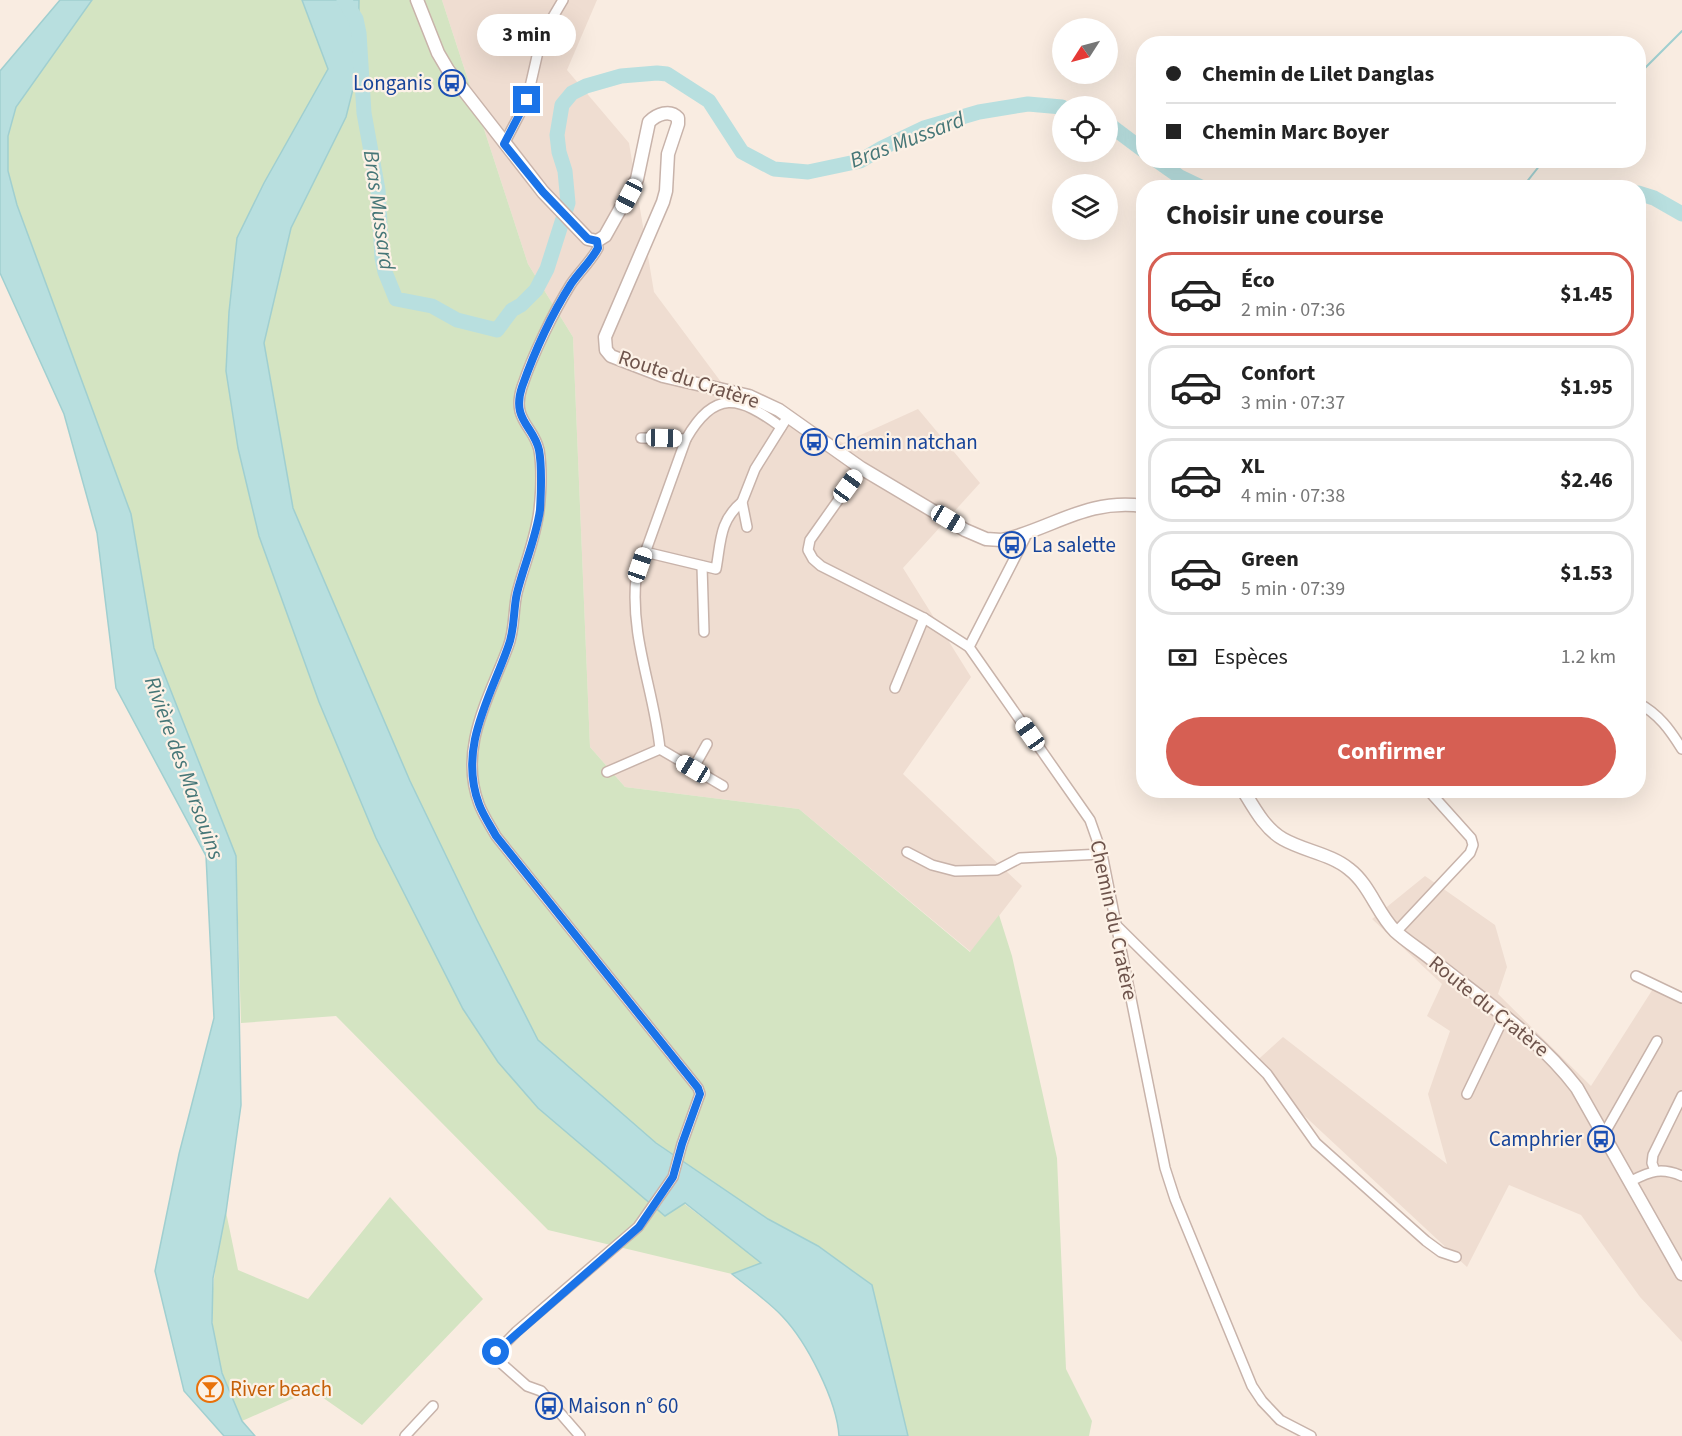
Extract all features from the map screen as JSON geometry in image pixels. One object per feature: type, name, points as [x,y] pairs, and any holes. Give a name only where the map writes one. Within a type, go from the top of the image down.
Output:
[{"type":"street","points":[[417,0],[438,53],[448,70],[543,192],[588,239],[597,241],[598,248],[594,256],[582,267],[553,317],[521,389],[519,407],[521,415],[539,452],[538,526],[517,594],[509,645],[488,693],[474,738],[472,774],[479,804],[496,836],[698,1088],[700,1094],[673,1177],[639,1227],[516,1332],[493,1356],[527,1386],[542,1391],[580,1436]]},
{"type":"street","points":[[504,144],[527,100],[540,43],[563,0]]},
{"type":"street","name":"Route du Cratère","points":[[597,241],[605,236],[637,179],[649,122],[668,112],[674,114],[678,118],[678,124],[667,161],[666,191],[608,328],[604,343],[611,356],[663,376],[749,396],[779,410],[785,422],[965,530],[986,539],[1001,540],[1024,534],[1078,512],[1109,504],[1136,506]]},
{"type":"street","points":[[645,552],[716,570],[724,523],[728,515],[742,502],[755,469],[785,422],[742,404],[718,404],[706,410],[686,439],[645,552],[636,578],[635,627],[660,749],[723,786]]},
{"type":"street","points":[[641,438],[686,439]]},
{"type":"street","name":"Chemin du Cratère","points":[[861,468],[810,540],[808,550],[813,559],[830,571],[924,618],[969,647],[1090,820],[1102,854],[1158,1138],[1175,1199],[1252,1386],[1262,1401],[1280,1420],[1311,1436]]},
{"type":"street","points":[[742,502],[747,527]]},
{"type":"street","points":[[969,647],[1025,538],[1024,534]]},
{"type":"street","points":[[702,566],[704,632]]},
{"type":"street","points":[[895,688],[924,618]]},
{"type":"street","points":[[1646,707],[1653,711],[1669,729],[1682,749]]},
{"type":"street","points":[[693,769],[707,744]]},
{"type":"street","points":[[607,772],[660,749]]},
{"type":"street","name":"Route du Cratère","points":[[1249,798],[1259,816],[1283,839],[1350,869],[1367,889],[1396,932],[1533,1040],[1558,1064],[1577,1088],[1682,1274]]},
{"type":"street","points":[[1396,932],[1470,853],[1473,845],[1471,838],[1435,798]]},
{"type":"street","points":[[907,852],[932,864],[955,871],[997,870],[1020,858],[1102,854]]},
{"type":"street","points":[[1116,925],[1267,1074],[1316,1143],[1426,1241],[1441,1252],[1456,1257]]},
{"type":"street","points":[[1636,976],[1682,998]]},
{"type":"street","points":[[1467,1094],[1504,1017]]},
{"type":"street","points":[[1604,1134],[1656,1041]]},
{"type":"street","points":[[1655,1171],[1652,1163],[1653,1155],[1682,1096]]},
{"type":"street","points":[[1631,1181],[1655,1171],[1669,1171],[1682,1176]]},
{"type":"street","points":[[405,1436],[433,1406]]},
{"type":"shaded area","points":[[442,0],[597,0],[567,70],[629,143],[654,292],[721,382],[843,443],[918,409],[980,483],[903,568],[971,677],[903,774],[1022,886],[971,952],[799,809],[625,787],[590,747],[573,337],[528,264]]},
{"type":"shaded area","points":[[1425,876],[1495,925],[1507,967],[1498,994],[1591,1086],[1658,981],[1682,991],[1682,1342],[1640,1297],[1581,1215],[1509,1185],[1467,1267],[1251,1066],[1283,1037],[1447,1164],[1428,1094],[1450,1031],[1427,1016],[1442,984],[1372,919]]},
{"type":"green space","points":[[92,0],[302,0],[328,69],[264,183],[237,238],[229,312],[226,371],[238,448],[259,536],[376,838],[463,1009],[498,1062],[762,1263],[732,1274],[548,1230],[336,1016],[241,1023],[236,856],[154,648],[131,514],[17,205],[8,171],[8,136],[16,107]]},
{"type":"green space","points":[[359,0],[442,0],[528,264],[573,337],[590,747],[625,787],[799,809],[970,952],[999,915],[1012,956],[1057,1158],[1066,1369],[1092,1421],[1089,1436],[908,1436],[872,1285],[818,1246],[768,1219],[656,1143],[538,1040],[410,781],[293,508],[264,343],[291,228],[346,117],[358,69]]},
{"type":"green space","points":[[390,1197],[483,1299],[362,1425],[312,1390],[242,1421],[222,1373],[213,1332],[215,1273],[226,1212],[238,1270],[308,1299]]},
{"type":"water","name":"Rivière des Marsouins","points":[[60,0],[92,0],[16,107],[8,136],[8,171],[17,205],[131,514],[154,648],[236,856],[241,1105],[226,1212],[213,1278],[212,1323],[222,1373],[242,1421],[255,1436],[224,1436],[184,1391],[155,1271],[179,1154],[214,1018],[206,856],[116,688],[97,533],[64,414],[0,273],[0,71]]},
{"type":"water","points":[[302,0],[359,0],[358,69],[346,117],[291,228],[264,343],[293,508],[410,781],[538,1040],[656,1143],[768,1219],[818,1246],[872,1285],[908,1436],[839,1436],[827,1390],[792,1327],[777,1310],[732,1274],[761,1263],[685,1203],[665,1216],[538,1108],[498,1062],[463,1009],[376,838],[319,702],[259,536],[238,448],[226,371],[229,312],[237,238],[264,183],[328,69]]},
{"type":"waterway","name":"Bras Mussard","points":[[344,0],[356,19],[359,33],[364,113],[378,190],[382,258],[396,299],[432,306],[457,320],[497,330],[512,310],[521,305],[536,290],[547,269],[568,203],[565,171],[557,135],[562,105],[572,93],[586,86],[621,76],[667,74],[709,101],[742,152],[774,169],[808,172],[860,161],[924,128],[979,112],[1028,104],[1052,106]]},
{"type":"waterway","points":[[1646,67],[1682,31]]},
{"type":"waterway","name":"Bras Mussard","points":[[1118,131],[1136,145]]},
{"type":"waterway","name":"Bras Mussard","points":[[1167,168],[1186,180]]},
{"type":"waterway","points":[[1528,180],[1538,168]]},
{"type":"waterway","name":"Bras Mussard","points":[[1646,196],[1682,214]]},
{"type":"place","name":"Longanis","points":[[452,83]]},
{"type":"place","name":"Chemin natchan","points":[[814,442]]},
{"type":"place","name":"La salette","points":[[1012,545]]},
{"type":"place","name":"Camphrier","points":[[1601,1139]]},
{"type":"place","name":"River beach","points":[[210,1389]]},
{"type":"place","name":"Maison n° 60","points":[[549,1406]]},
{"type":"route","points":[[496,1352],[516,1332],[639,1227],[673,1177],[700,1094],[698,1088],[496,836],[479,804],[472,774],[474,738],[488,693],[509,645],[517,594],[538,526],[539,452],[521,415],[519,407],[521,389],[569,287],[598,248],[597,241],[588,239],[543,192],[504,144],[527,100]]}]
